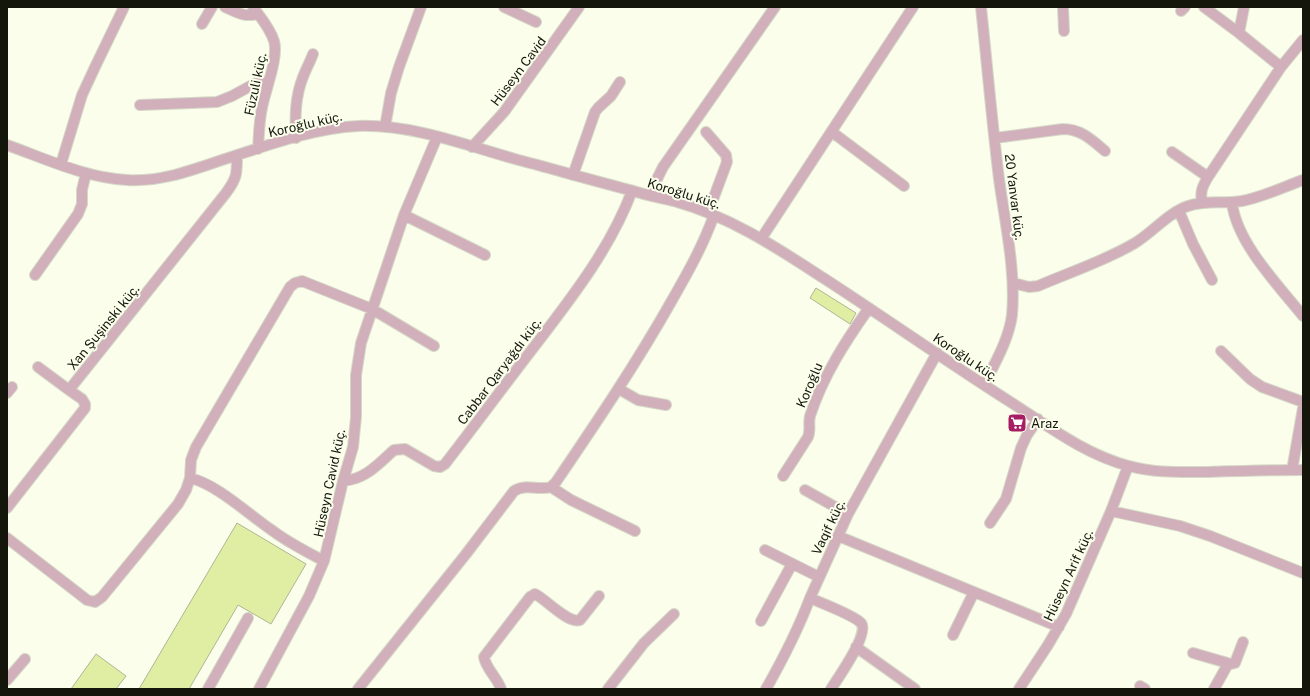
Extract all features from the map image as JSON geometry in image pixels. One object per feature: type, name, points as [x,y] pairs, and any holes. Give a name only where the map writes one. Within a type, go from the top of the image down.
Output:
[{"type":"street","points":[[61,164],[94,67],[124,7]]},
{"type":"street","points":[[202,24],[212,7]]},
{"type":"street","points":[[225,7],[248,16],[255,10]]},
{"type":"street","points":[[384,127],[391,93],[399,67],[421,7]]},
{"type":"street","points":[[504,7],[536,22]]},
{"type":"street","name":"Hüseyn Cavid","points":[[472,147],[504,112],[580,7]]},
{"type":"street","points":[[650,195],[656,179],[663,167],[775,7]]},
{"type":"street","points":[[761,238],[913,7]]},
{"type":"street","name":"20 Yanvar küç.","points":[[981,7],[1013,283],[1011,316],[1007,334],[984,385]]},
{"type":"street","points":[[1063,7],[1064,31]]},
{"type":"street","points":[[1204,7],[1281,67]]},
{"type":"street","points":[[1239,33],[1244,7]]},
{"type":"street","name":"Füzuli küç.","points":[[255,10],[270,30],[275,43],[275,54],[262,109],[258,148]]},
{"type":"street","points":[[1202,204],[1202,188],[1208,178],[1281,67],[1303,40]]},
{"type":"street","points":[[296,138],[295,116],[297,101],[302,78],[313,54]]},
{"type":"street","points":[[140,105],[217,102],[256,83],[268,82]]},
{"type":"street","points":[[573,175],[595,112],[610,96],[620,82]]},
{"type":"street","name":"Koroğlu küç.","points":[[7,145],[86,173],[106,178],[152,180],[174,175],[258,148],[324,130],[358,126],[384,127],[402,129],[437,137],[687,205],[734,224],[761,238],[1038,419],[1093,452],[1128,466],[1148,470],[1175,472],[1303,470]]},
{"type":"street","points":[[995,138],[1063,128],[1083,133],[1105,151]]},
{"type":"street","points":[[358,689],[466,554],[514,491],[525,486],[543,489],[551,487],[556,482],[619,388],[655,330],[704,241],[727,162],[726,155],[706,132]]},
{"type":"street","points":[[832,132],[904,186]]},
{"type":"street","name":"Hüseyn Cavid küç.","points":[[259,689],[309,596],[329,546],[343,481],[353,447],[356,417],[356,375],[361,343],[404,215],[437,137]]},
{"type":"street","points":[[1172,152],[1208,178]]},
{"type":"street","name":"Xan Şuşinski küç.","points":[[7,508],[85,408],[85,404],[82,399],[69,390],[226,194],[234,182],[237,174],[237,156]]},
{"type":"street","points":[[35,275],[78,214],[82,204],[82,190],[86,173]]},
{"type":"street","points":[[1013,283],[1029,287],[1038,286],[1121,251],[1138,241],[1187,206],[1232,203],[1253,198],[1303,180]]},
{"type":"street","name":"Cabbar Qaryağdı küç.","points":[[343,481],[354,480],[361,477],[394,450],[400,449],[405,449],[434,466],[440,467],[445,464],[555,319],[593,265],[617,226],[632,191]]},
{"type":"street","points":[[1232,203],[1233,214],[1239,227],[1258,259],[1303,316]]},
{"type":"street","points":[[1179,211],[1193,244],[1212,280]]},
{"type":"street","points":[[404,215],[485,255]]},
{"type":"street","points":[[7,538],[87,600],[95,602],[102,597],[178,504],[186,490],[190,478],[191,460],[196,447],[290,287],[295,283],[302,281],[372,309],[434,346]]},
{"type":"street","name":"Koroğlu","points":[[783,476],[808,438],[810,431],[809,419],[830,367],[843,345],[869,308]]},
{"type":"street","points":[[1221,350],[1250,379],[1262,387],[1303,402]]},
{"type":"street","name":"Vaqif küç.","points":[[766,689],[786,655],[848,514],[937,353]]},
{"type":"street","points":[[38,367],[69,390]]},
{"type":"street","points":[[619,388],[638,400],[666,406]]},
{"type":"street","points":[[1292,470],[1303,408]]},
{"type":"street","points":[[990,523],[1006,498],[1021,448],[1027,435],[1038,419]]},
{"type":"street","name":"Hüseyn Arif küç.","points":[[1020,688],[1059,627],[1111,511],[1128,466]]},
{"type":"street","points":[[190,478],[212,486],[274,533],[324,561]]},
{"type":"street","points":[[551,487],[571,500],[635,531]]},
{"type":"street","points":[[805,490],[848,514]]},
{"type":"street","points":[[1111,511],[1180,526],[1303,572]]},
{"type":"street","points":[[838,536],[1059,627]]},
{"type":"street","points":[[765,550],[819,577]]},
{"type":"street","points":[[761,621],[792,564]]},
{"type":"street","points":[[954,635],[974,592]]},
{"type":"street","points":[[501,689],[485,663],[484,657],[530,597],[535,594],[541,597],[569,619],[576,621],[580,620],[599,596]]},
{"type":"street","points":[[810,598],[855,618],[862,624],[864,629],[856,647],[831,689]]},
{"type":"street","points":[[608,689],[644,643],[674,614]]},
{"type":"street","points":[[208,689],[248,618]]},
{"type":"street","points":[[1193,654],[1228,664],[1235,663],[1243,642]]},
{"type":"street","points":[[856,647],[915,689]]},
{"type":"street","points":[[7,680],[25,659]]},
{"type":"street","points":[[1214,689],[1228,664]]},
{"type":"building","points":[[816,288],[856,313],[850,324],[810,298]]},
{"type":"building","points":[[237,523],[306,564],[271,624],[238,605],[189,689],[139,689]]},
{"type":"building","points":[[96,654],[126,676],[116,689],[71,689]]},
{"type":"place","name":"Araz","points":[[1017,423]]}]
